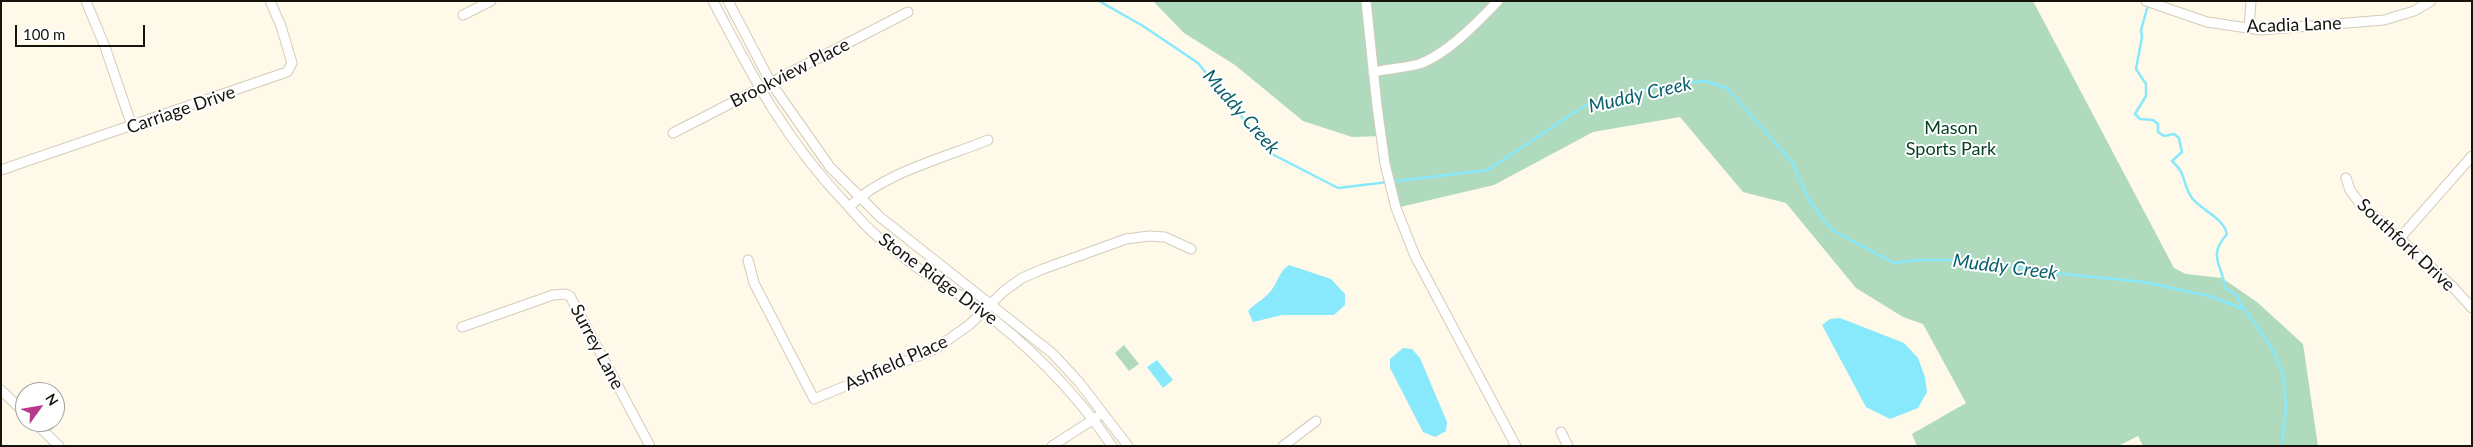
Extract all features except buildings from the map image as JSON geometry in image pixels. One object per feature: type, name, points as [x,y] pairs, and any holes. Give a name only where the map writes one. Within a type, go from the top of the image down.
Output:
[{"type":"street","points":[[86,1],[105,47],[132,126]]},
{"type":"street","name":"Carriage Drive","points":[[1,170],[287,72],[292,62],[281,26],[270,1]]},
{"type":"street","points":[[463,15],[491,1]]},
{"type":"street","name":"Stone Ridge Drive","points":[[713,1],[759,88],[799,151],[849,207],[876,235],[929,276],[984,312],[1047,366],[1094,419],[1112,446]]},
{"type":"street","name":"Stone Ridge Drive","points":[[728,1],[770,83],[830,167],[880,218],[991,303],[1052,353],[1079,382],[1128,446]]},
{"type":"street","points":[[1366,1],[1373,72],[1386,164],[1396,208],[1415,256],[1516,446]]},
{"type":"street","points":[[1373,72],[1409,66],[1432,58],[1447,48],[1498,1]]},
{"type":"street","name":"Acadia Lane","points":[[2146,1],[2207,22],[2249,28],[2277,29],[2384,20],[2414,10],[2431,1]]},
{"type":"street","points":[[2249,28],[2251,1]]},
{"type":"street","name":"Brookview Place","points":[[673,133],[908,12]]},
{"type":"street","points":[[849,207],[860,197],[887,181],[988,140]]},
{"type":"street","points":[[2400,238],[2472,156]]},
{"type":"street","name":"Southfork Drive","points":[[2346,178],[2350,190],[2358,201],[2400,238],[2472,308]]},
{"type":"street","name":"Ashfield Place","points":[[748,260],[754,284],[814,399],[935,348],[969,325],[991,303],[1022,278],[1126,239],[1149,236],[1165,237],[1192,249]]},
{"type":"street","name":"Surrey Lane","points":[[462,327],[553,295],[565,294],[570,296],[650,446]]},
{"type":"street","points":[[1,390],[15,403]]},
{"type":"street","points":[[1052,446],[1094,419],[1102,411]]},
{"type":"street","points":[[1283,446],[1316,420]]},
{"type":"street","points":[[44,432],[59,446]]},
{"type":"street","points":[[1561,432],[1568,446]]},
{"type":"green space","name":"Mason Sports Park","points":[[1153,1],[2033,1],[2174,268],[2186,274],[2222,278],[2257,302],[2303,344],[2318,446],[2143,446],[2138,436],[2118,446],[1917,446],[1912,434],[1966,403],[1923,324],[1903,317],[1856,288],[1786,203],[1743,192],[1680,117],[1593,132],[1494,185],[1396,208],[1381,136],[1352,137],[1303,121],[1235,65],[1184,33]]},
{"type":"green space","points":[[1124,345],[1139,364],[1129,371],[1115,353]]},
{"type":"water","points":[[1289,265],[1331,279],[1345,294],[1345,305],[1334,315],[1282,315],[1253,322],[1248,311],[1269,293],[1282,271]]},
{"type":"water","points":[[1840,318],[1904,343],[1918,358],[1925,377],[1927,392],[1918,408],[1890,419],[1866,407],[1822,325],[1830,319]]},
{"type":"water","points":[[1403,348],[1412,349],[1420,358],[1447,422],[1446,431],[1435,437],[1423,432],[1390,368],[1390,359]]},
{"type":"water","points":[[1157,360],[1173,380],[1163,388],[1147,367]]},
{"type":"waterway","name":"Muddy Creek","points":[[1099,1],[1143,26],[1198,63],[1272,154],[1338,188],[1488,170],[1586,105],[1660,86],[1704,81],[1727,88],[1792,162],[1810,202],[1832,230],[1894,263],[1918,260],[1976,260],[2043,272],[2144,282],[2209,296],[2244,309],[2269,343],[2283,373],[2286,406],[2282,446]]},
{"type":"waterway","points":[[2148,5],[2141,30],[2142,37],[2136,69],[2146,84],[2146,96],[2135,114],[2140,119],[2153,120],[2158,124],[2158,132],[2164,136],[2174,134],[2179,138],[2182,152],[2172,161],[2180,171],[2192,198],[2225,228],[2227,234],[2218,249],[2217,260],[2225,288],[2236,295],[2244,309]]}]
